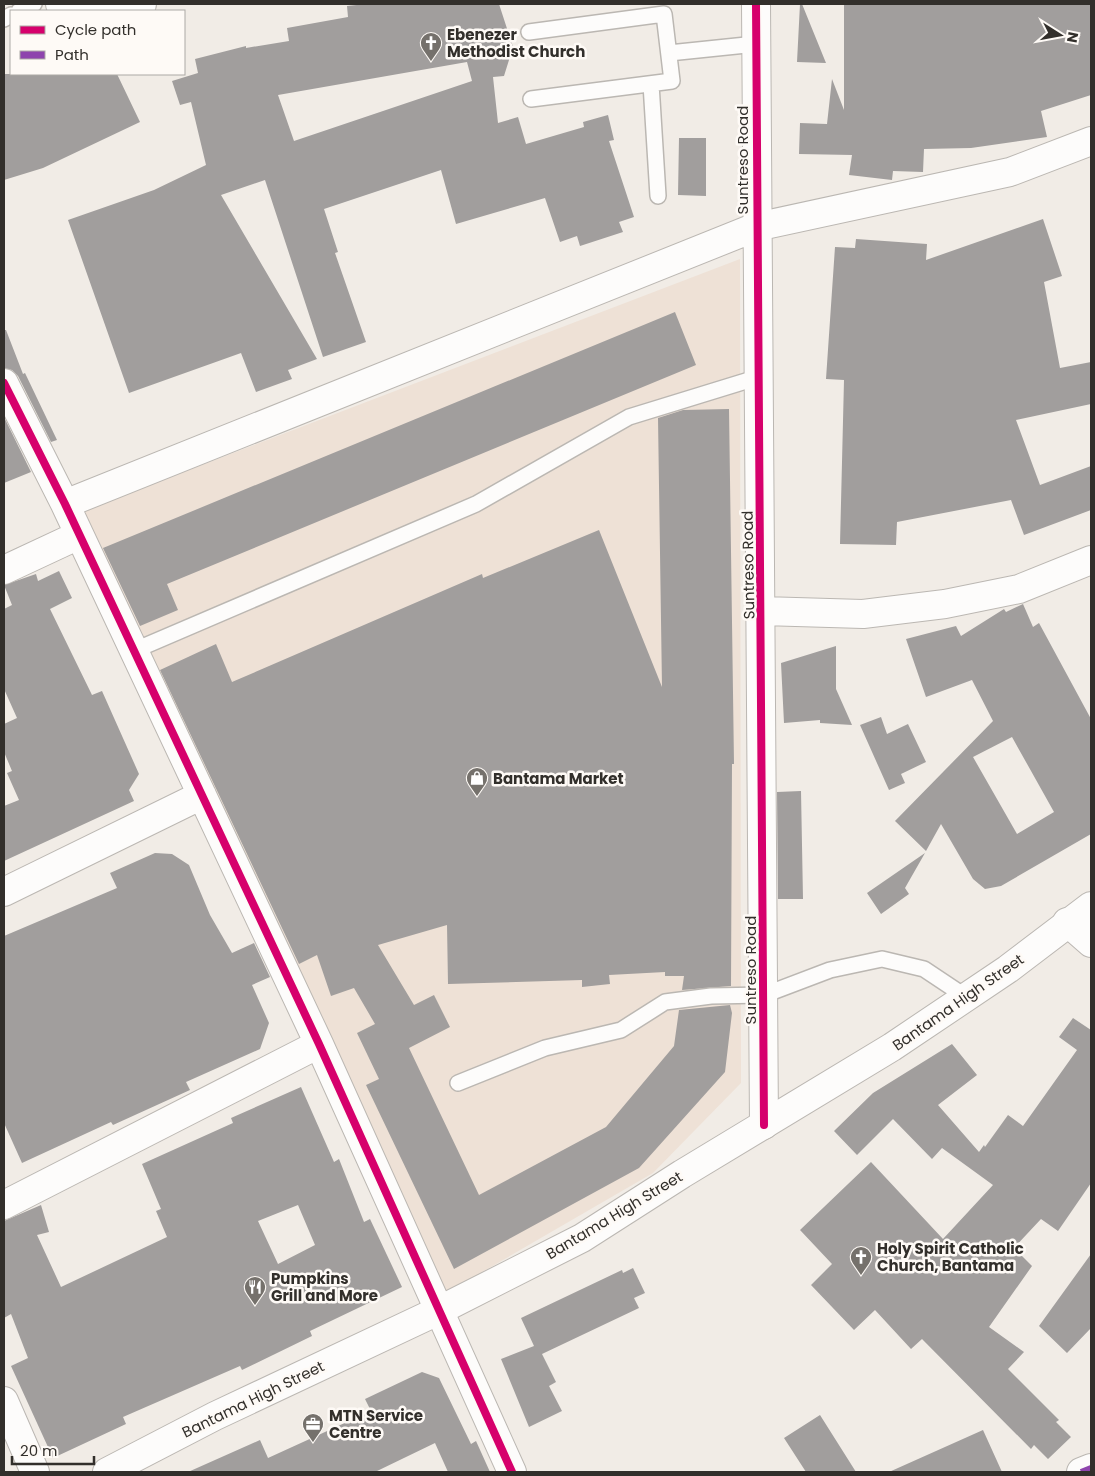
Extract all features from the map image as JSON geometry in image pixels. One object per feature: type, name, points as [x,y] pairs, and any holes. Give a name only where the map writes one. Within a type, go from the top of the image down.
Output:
[{"type":"street","points":[[60,4],[64,7],[83,9],[142,4]]},
{"type":"street","name":"Suntreso Road","points":[[756,4],[756,227],[762,611],[764,1126]]},
{"type":"street","points":[[65,504],[756,227],[1010,172],[1091,141]]},
{"type":"street","points":[[4,383],[65,504],[319,1044],[512,1472]]},
{"type":"street","points":[[4,570],[79,535]]},
{"type":"street","points":[[762,611],[862,614],[945,604],[1020,589],[1091,560]]},
{"type":"street","points":[[4,892],[202,795]]},
{"type":"street","name":"Bantama High Street","points":[[107,1472],[215,1416],[440,1310],[582,1238],[682,1174],[892,1047],[1008,969],[1067,922],[1091,906]]},
{"type":"street","points":[[1067,922],[1091,943]]},
{"type":"street","points":[[4,1205],[319,1044]]},
{"type":"street","points":[[4,1401],[35,1472]]},
{"type":"street","points":[[1081,1472],[1091,1468]]},
{"type":"lane","points":[[21,10],[34,4]]},
{"type":"lane","points":[[529,32],[664,14],[672,81],[531,99]]},
{"type":"lane","points":[[669,52],[756,44]]},
{"type":"lane","points":[[651,84],[658,196]]},
{"type":"lane","points":[[134,651],[476,504],[629,416],[759,377]]},
{"type":"lane","points":[[458,1083],[545,1048],[621,1030],[665,1002],[711,996],[764,995],[830,970],[882,959],[924,969],[966,997]]},
{"type":"shaded area","name":"Bantama Market","points":[[740,259],[741,1083],[653,1173],[446,1293],[79,512]]},
{"type":"building","points":[[366,4],[499,4],[513,47],[504,76],[493,77],[498,123],[518,117],[526,144],[584,127],[583,122],[608,115],[614,140],[609,141],[634,217],[619,222],[623,232],[580,246],[577,236],[560,242],[545,198],[456,224],[441,170],[324,209],[338,252],[335,253],[366,342],[323,357],[265,180],[221,195],[317,359],[288,370],[292,379],[256,392],[241,353],[129,393],[68,220],[154,190],[206,165],[191,102],[180,105],[172,81],[198,73],[195,59],[246,46],[246,48],[289,41],[287,28],[348,17],[347,6]],"holes":[[[467,62],[472,81],[294,141],[278,95]]]},
{"type":"building","points":[[800,4],[802,4],[826,63],[797,62]]},
{"type":"building","points":[[844,4],[1091,4],[1091,95],[1041,111],[1047,137],[971,148],[924,149],[923,172],[893,171],[892,180],[849,175],[852,155],[799,154],[800,123],[827,124],[832,79],[844,110]]},
{"type":"building","points":[[4,74],[117,75],[140,122],[43,168],[4,180]]},
{"type":"building","points":[[679,138],[706,138],[706,196],[678,195]]},
{"type":"building","points":[[1043,219],[1062,276],[1044,282],[1060,368],[1091,362],[1091,404],[1016,420],[1040,485],[1091,466],[1091,510],[1024,535],[1011,500],[897,522],[896,545],[840,544],[844,380],[826,379],[835,247],[855,248],[856,239],[927,244],[926,260]]},
{"type":"building","points":[[675,312],[696,365],[167,584],[178,610],[140,626],[103,548]]},
{"type":"building","points":[[4,330],[6,330],[23,374],[25,373],[57,440],[51,442],[18,376],[12,370],[4,368]]},
{"type":"building","points":[[729,409],[734,764],[732,764],[731,986],[682,990],[684,976],[665,976],[665,972],[609,975],[610,984],[582,987],[582,980],[448,984],[447,925],[378,945],[414,1005],[434,995],[450,1027],[409,1048],[479,1195],[606,1127],[674,1046],[679,1010],[730,1005],[732,1013],[725,1072],[639,1168],[454,1269],[366,1085],[379,1079],[357,1033],[375,1024],[354,988],[331,996],[317,955],[299,964],[160,670],[216,644],[232,682],[482,574],[483,578],[599,530],[662,687],[658,418],[683,410]]},
{"type":"building","points":[[4,417],[31,472],[4,483]]},
{"type":"building","points":[[59,571],[72,598],[50,609],[92,695],[102,691],[139,774],[129,790],[134,801],[4,861],[4,806],[19,800],[7,773],[12,771],[4,752],[4,724],[17,718],[4,689],[4,609],[12,605],[4,585],[36,574],[38,581]]},
{"type":"building","points":[[1023,604],[1033,627],[1039,623],[1091,719],[1091,834],[1001,886],[985,889],[973,879],[941,824],[926,851],[895,821],[993,721],[972,680],[926,697],[906,639],[956,626],[961,636],[1004,609],[1006,612]],"holes":[[[1012,737],[1054,812],[1017,834],[973,757]]]},
{"type":"building","points":[[836,646],[836,689],[852,725],[820,723],[820,720],[784,723],[781,663]]},
{"type":"building","points":[[881,717],[887,734],[908,724],[926,762],[901,774],[905,783],[889,790],[860,725]]},
{"type":"building","points":[[801,791],[803,899],[778,899],[777,792]]},
{"type":"building","points":[[155,853],[172,854],[189,865],[210,915],[232,953],[254,943],[270,977],[252,985],[269,1023],[260,1049],[186,1082],[190,1090],[113,1125],[111,1122],[22,1163],[4,1123],[4,936],[117,888],[110,873]]},
{"type":"building","points":[[925,853],[905,888],[909,894],[881,914],[867,893]]},
{"type":"building","points":[[1073,1018],[1091,1030],[1091,1183],[1058,1231],[1041,1219],[1014,1248],[1032,1266],[989,1327],[1024,1352],[1008,1369],[1059,1420],[1056,1422],[1071,1437],[1048,1459],[1034,1445],[1031,1449],[922,1339],[911,1349],[875,1310],[854,1330],[811,1285],[832,1264],[800,1230],[871,1162],[943,1239],[993,1185],[942,1148],[932,1159],[893,1119],[857,1155],[834,1131],[873,1093],[952,1044],[977,1075],[938,1105],[979,1152],[984,1145],[985,1147],[1008,1115],[1023,1126],[1077,1050],[1059,1037]]},
{"type":"building","points":[[301,1087],[334,1162],[339,1159],[364,1222],[370,1219],[402,1287],[310,1331],[312,1336],[242,1370],[240,1366],[123,1417],[126,1424],[53,1458],[11,1366],[28,1358],[11,1314],[4,1318],[4,1221],[41,1205],[49,1232],[37,1235],[61,1287],[167,1237],[156,1211],[161,1209],[142,1164],[233,1123],[231,1118]],"holes":[[[298,1205],[315,1245],[278,1264],[258,1221]]]},
{"type":"building","points":[[1091,1254],[1091,1328],[1067,1353],[1039,1326]]},
{"type":"building","points":[[633,1268],[645,1293],[634,1298],[639,1308],[542,1354],[556,1382],[549,1386],[562,1411],[529,1427],[501,1359],[534,1346],[521,1318],[622,1270],[623,1273]]},
{"type":"building","points":[[422,1372],[439,1378],[471,1444],[476,1441],[490,1472],[448,1472],[435,1443],[375,1472],[188,1472],[260,1440],[268,1458],[371,1411],[365,1399]]},
{"type":"building","points":[[820,1415],[856,1472],[806,1472],[784,1438]]},
{"type":"building","points":[[983,1430],[1002,1472],[889,1472]]},
{"type":"marked path","points":[[1081,1472],[1091,1468]]},
{"type":"cycle path","points":[[756,4],[764,1125]]},
{"type":"cycle path","points":[[4,383],[65,504],[319,1044],[512,1472]]},
{"type":"place","name":"Ebenezer Methodist Church","points":[[431,62]]},
{"type":"place","name":"Bantama Market","points":[[477,797]]},
{"type":"place","name":"Holy Spirit Catholic Church, Bantama","points":[[861,1276]]},
{"type":"place","name":"Pumpkins Grill and More","points":[[255,1306]]},
{"type":"place","name":"MTN Service Centre","points":[[313,1443]]}]
